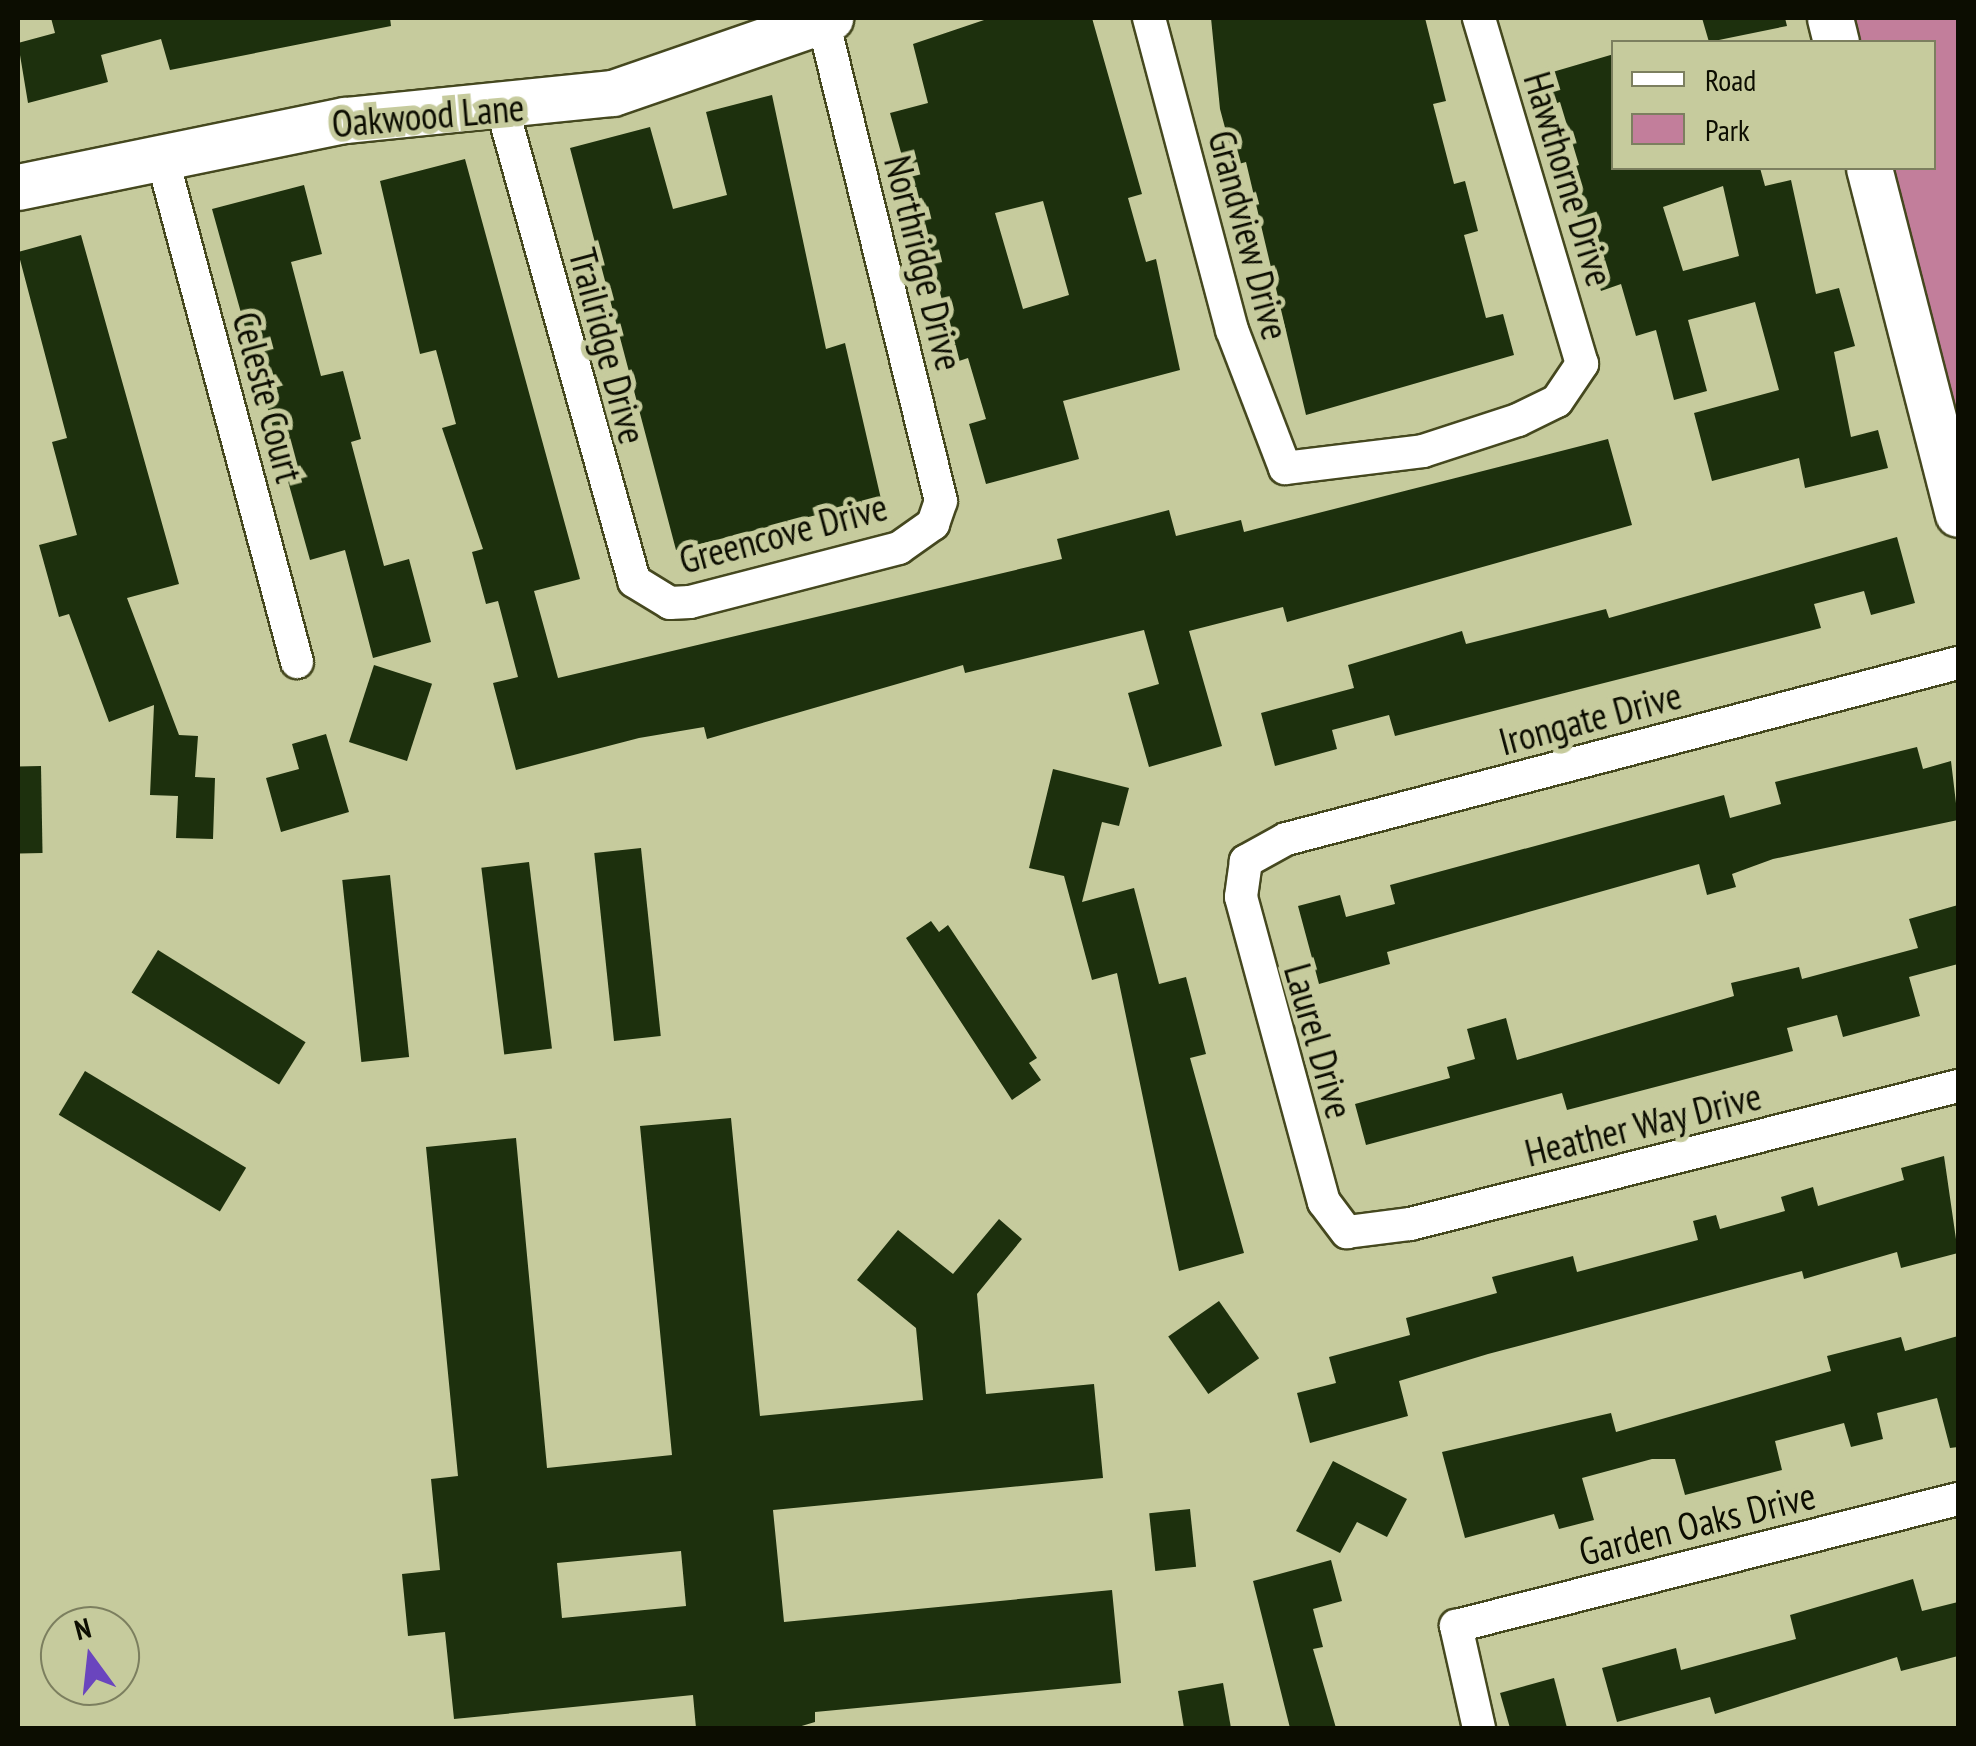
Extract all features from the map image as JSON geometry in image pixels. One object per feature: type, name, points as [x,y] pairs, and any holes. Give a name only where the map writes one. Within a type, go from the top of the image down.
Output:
[{"type":"street","name":"Grandview Drive","points":[[1149,18],[1237,347],[1286,468],[1423,451],[1518,420],[1557,400],[1582,364]]},
{"type":"street","name":"Hawthorne Drive","points":[[1479,18],[1582,364]]},
{"type":"street","name":"Oakwood Lane","points":[[18,188],[161,153],[345,120],[504,111],[662,81],[827,20]]},
{"type":"street","name":"Northridge Drive","points":[[827,20],[936,477],[933,524]]},
{"type":"street","name":"Trailridge Drive","points":[[504,111],[624,561],[649,594]]},
{"type":"street","name":"Celeste Court","points":[[161,153],[297,662]]},
{"type":"street","points":[[1870,170],[1958,514]]},
{"type":"street","name":"Greencove Drive","points":[[649,594],[690,602],[898,548],[933,524]]},
{"type":"street","name":"Irongate Drive","points":[[1246,862],[1336,826],[1958,664]]},
{"type":"street","name":"Laurel Drive","points":[[1246,862],[1243,922],[1324,1202],[1347,1232]]},
{"type":"street","name":"Heather Way Drive","points":[[1347,1232],[1410,1224],[1958,1086]]},
{"type":"street","name":"Garden Oaks Drive","points":[[1479,1728],[1456,1626],[1958,1498]]},
{"type":"green space","points":[[1847,18],[1958,18],[1958,444],[1887,170],[1936,170],[1936,40],[1853,40]]},
{"type":"building","points":[[51,18],[390,18],[391,26],[170,70],[161,39],[101,55],[108,82],[28,103],[18,43],[55,33]]},
{"type":"building","points":[[990,18],[1092,18],[1142,194],[1128,198],[1146,262],[1156,259],[1180,370],[1063,401],[1079,459],[986,484],[969,424],[986,419],[968,358],[959,361],[890,113],[928,103],[913,44]],"holes":[[[1043,201],[1069,295],[1023,309],[995,213]]]},
{"type":"building","points":[[1211,18],[1425,18],[1446,101],[1433,104],[1454,184],[1465,181],[1478,231],[1464,235],[1486,318],[1503,314],[1514,355],[1306,415],[1246,162],[1235,165],[1220,109]]},
{"type":"building","points":[[1702,18],[1785,18],[1787,26],[1719,40],[1708,40]]},
{"type":"building","points":[[1611,55],[1611,170],[1761,170],[1765,186],[1791,180],[1816,294],[1839,288],[1855,346],[1834,352],[1851,437],[1878,430],[1888,468],[1805,488],[1799,458],[1712,481],[1694,413],[1779,390],[1755,302],[1688,320],[1707,391],[1674,400],[1656,330],[1636,336],[1621,284],[1601,291],[1563,170],[1579,165],[1560,102],[1548,106],[1539,76]],"holes":[[[1723,186],[1739,256],[1683,271],[1663,207]]]},
{"type":"building","points":[[772,95],[826,349],[845,343],[881,499],[676,550],[570,148],[650,127],[673,209],[727,195],[706,112]]},
{"type":"building","points":[[465,159],[580,579],[534,591],[558,678],[1062,559],[1057,539],[1169,510],[1176,536],[1241,520],[1244,532],[1608,439],[1632,525],[1287,622],[1283,607],[1189,631],[1222,746],[1149,767],[1128,693],[1159,684],[1144,630],[965,673],[963,665],[707,739],[704,727],[639,738],[516,770],[493,683],[518,677],[498,601],[486,604],[472,552],[483,549],[442,428],[456,424],[436,350],[420,354],[380,181]]},
{"type":"building","points":[[304,185],[322,254],[291,262],[321,376],[343,371],[361,439],[351,442],[384,566],[409,559],[431,642],[373,658],[345,550],[310,560],[212,209]]},
{"type":"building","points":[[81,235],[179,584],[127,598],[179,735],[198,736],[195,777],[215,778],[213,839],[176,838],[178,796],[150,795],[154,705],[109,722],[69,614],[59,617],[39,545],[77,535],[52,442],[67,438],[18,252]]},
{"type":"building","points":[[1897,537],[1915,603],[1871,615],[1864,591],[1814,604],[1821,628],[1395,736],[1389,715],[1332,730],[1337,749],[1275,766],[1261,713],[1354,688],[1348,665],[1462,631],[1466,644],[1606,609],[1609,618]]},
{"type":"building","points":[[374,665],[432,684],[407,761],[349,742]]},
{"type":"building","points":[[326,734],[349,812],[281,832],[266,778],[299,769],[292,744]]},
{"type":"building","points":[[1917,747],[1923,769],[1951,761],[1958,820],[1773,859],[1732,874],[1736,887],[1707,895],[1699,864],[1387,952],[1390,964],[1319,984],[1298,906],[1340,895],[1346,917],[1395,904],[1390,885],[1724,795],[1730,818],[1781,804],[1775,782]]},
{"type":"building","points":[[18,766],[41,766],[43,853],[20,853]]},
{"type":"building","points":[[1053,769],[1129,788],[1119,826],[1102,822],[1082,902],[1134,888],[1159,984],[1186,977],[1206,1054],[1190,1058],[1244,1253],[1179,1271],[1117,973],[1092,980],[1064,876],[1029,868]]},
{"type":"building","points":[[641,848],[661,1036],[614,1041],[594,853]]},
{"type":"building","points":[[529,862],[552,1049],[504,1054],[481,868]]},
{"type":"building","points":[[390,875],[409,1057],[361,1062],[342,880]]},
{"type":"building","points":[[1958,905],[1958,964],[1909,977],[1920,1016],[1843,1037],[1837,1015],[1787,1028],[1793,1051],[1567,1110],[1562,1093],[1366,1145],[1355,1104],[1450,1078],[1447,1067],[1475,1059],[1467,1029],[1506,1018],[1517,1060],[1734,996],[1731,983],[1799,967],[1802,979],[1918,948],[1909,919]]},
{"type":"building","points":[[931,921],[939,932],[948,925],[1037,1058],[1029,1063],[1041,1080],[1012,1100],[906,938]]},
{"type":"building","points":[[158,950],[306,1042],[279,1085],[132,992]]},
{"type":"building","points":[[85,1071],[246,1168],[220,1212],[59,1115]]},
{"type":"building","points":[[731,1118],[760,1416],[923,1400],[916,1328],[857,1280],[898,1230],[953,1274],[999,1219],[1022,1239],[977,1294],[986,1394],[1094,1384],[1103,1478],[773,1510],[784,1622],[1112,1590],[1121,1683],[815,1712],[815,1722],[795,1728],[696,1728],[693,1695],[454,1719],[445,1632],[408,1636],[402,1574],[440,1570],[431,1479],[458,1476],[426,1147],[516,1138],[547,1468],[672,1455],[640,1126]],"holes":[[[681,1551],[686,1606],[562,1618],[557,1563]]]},
{"type":"building","points":[[1944,1156],[1958,1253],[1901,1268],[1897,1252],[1804,1279],[1802,1271],[1488,1354],[1399,1381],[1408,1416],[1310,1443],[1297,1393],[1336,1383],[1329,1357],[1410,1335],[1406,1318],[1497,1293],[1492,1277],[1573,1256],[1577,1272],[1698,1240],[1693,1221],[1716,1215],[1720,1229],[1785,1211],[1781,1197],[1813,1187],[1818,1206],[1904,1180],[1901,1168]]},
{"type":"building","points":[[1219,1301],[1259,1358],[1208,1394],[1168,1337]]},
{"type":"building","points":[[1958,1336],[1958,1447],[1950,1448],[1937,1398],[1877,1413],[1883,1439],[1851,1447],[1844,1423],[1775,1441],[1782,1470],[1685,1495],[1675,1459],[1652,1459],[1582,1478],[1594,1520],[1559,1529],[1554,1514],[1465,1538],[1442,1452],[1611,1413],[1616,1432],[1831,1371],[1827,1356],[1901,1337],[1905,1351]]},
{"type":"building","points":[[1333,1461],[1407,1499],[1387,1537],[1357,1522],[1340,1553],[1296,1531]]},
{"type":"building","points":[[1190,1509],[1196,1567],[1155,1571],[1149,1513]]},
{"type":"building","points":[[1331,1560],[1342,1601],[1313,1609],[1323,1647],[1313,1649],[1336,1728],[1290,1728],[1253,1581]]},
{"type":"building","points":[[1913,1579],[1922,1611],[1958,1602],[1958,1656],[1901,1671],[1897,1657],[1715,1714],[1710,1697],[1617,1722],[1602,1668],[1676,1648],[1681,1670],[1796,1639],[1790,1615]]},
{"type":"building","points":[[1554,1678],[1567,1728],[1510,1728],[1500,1693]]},
{"type":"building","points":[[1223,1683],[1231,1728],[1184,1728],[1178,1691]]}]
